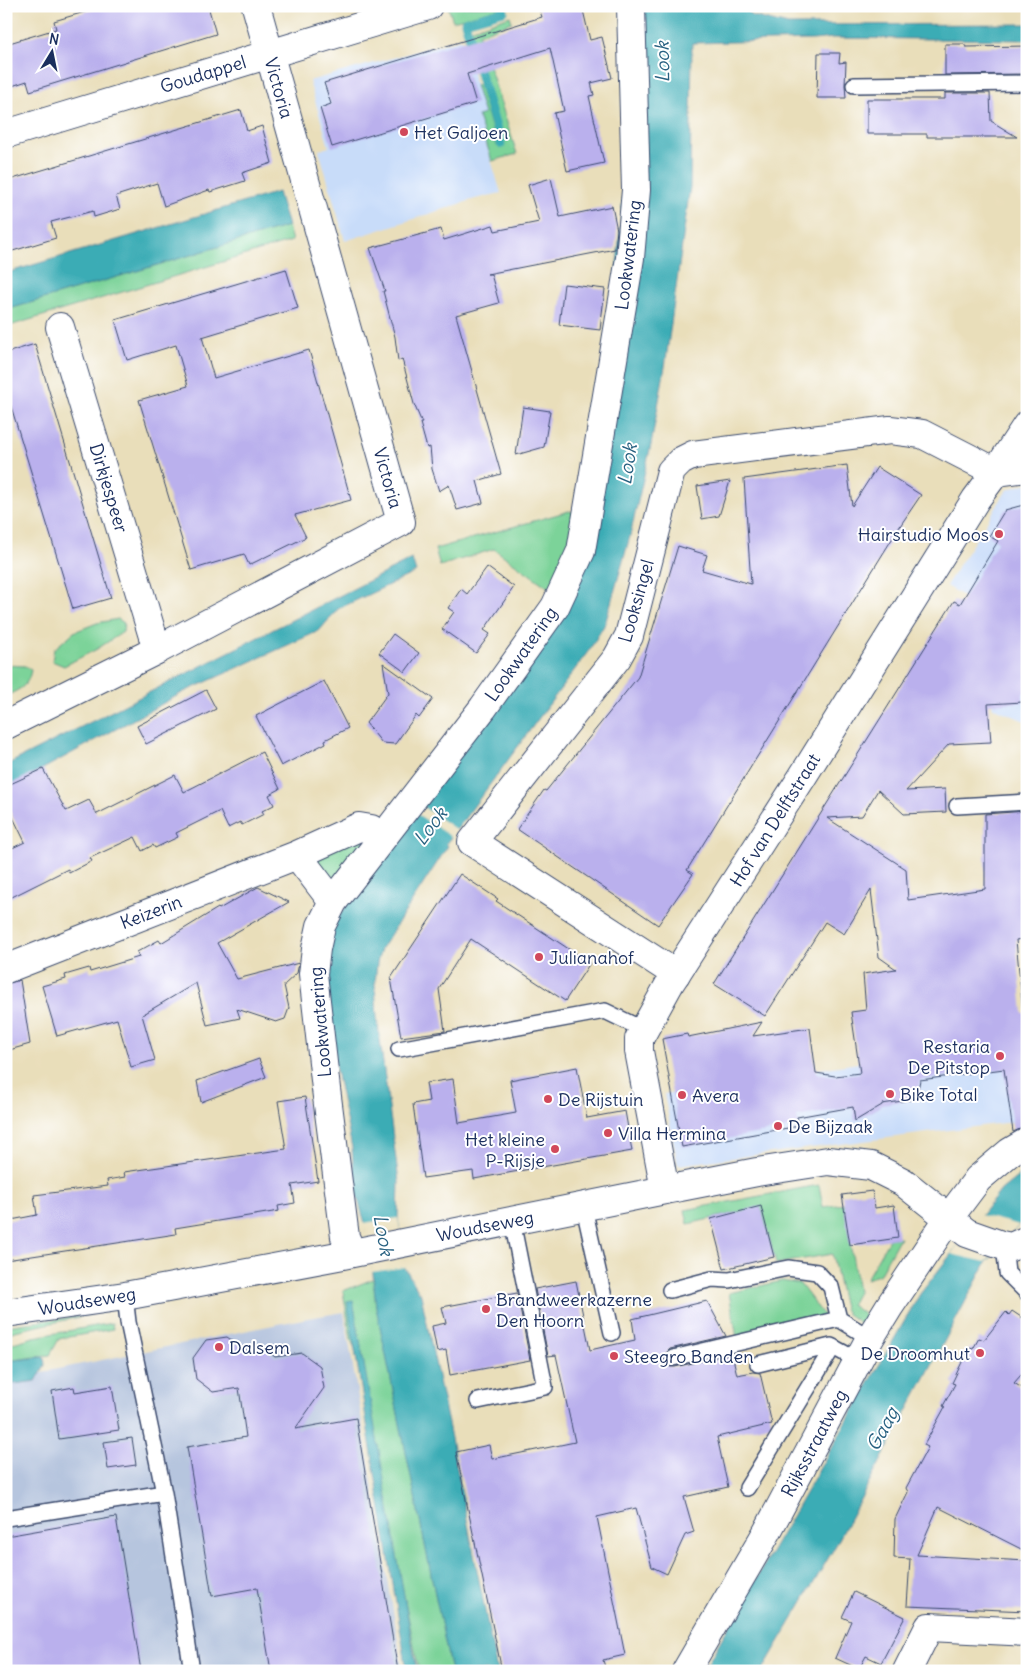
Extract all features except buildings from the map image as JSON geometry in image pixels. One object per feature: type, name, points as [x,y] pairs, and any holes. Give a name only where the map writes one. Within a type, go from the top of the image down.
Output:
[{"type":"street","name":"Victoria","points":[[6,725],[157,650],[401,522],[256,6]]},
{"type":"street","name":"Goudappel","points":[[6,134],[428,6]]},
{"type":"street","name":"Lookwatering","points":[[360,1252],[345,1237],[326,1089],[313,974],[321,926],[333,902],[483,708],[555,607],[581,551],[630,258],[636,190],[631,6]]},
{"type":"street","name":"Dirkjespeer","points":[[60,327],[157,650]]},
{"type":"street","name":"Hof van Delftstraat","points":[[665,1190],[639,1051],[640,1039],[644,1030],[676,974],[971,507],[1027,425]]},
{"type":"street","name":"Looksingel","points":[[676,974],[472,842],[617,658],[629,636],[671,471],[681,461],[693,455],[890,430],[922,434],[996,472]]},
{"type":"street","points":[[996,472],[1027,468]]},
{"type":"street","name":"Keizerin","points":[[6,969],[297,855],[359,827],[384,836]]},
{"type":"street","points":[[297,855],[333,902]]},
{"type":"street","name":"Rijksstraatweg","points":[[686,1671],[767,1532],[863,1349],[889,1307],[958,1226],[978,1179],[1010,1152],[1027,1142]]},
{"type":"street","name":"Woudseweg","points":[[6,1313],[125,1296],[360,1252],[757,1172],[828,1161],[872,1166],[903,1182],[958,1226],[1011,1244]]},
{"type":"street","points":[[907,1671],[929,1627],[1027,1632]]},
{"type":"lane","points":[[854,85],[1027,83]]},
{"type":"lane","points":[[957,806],[1027,802]]},
{"type":"lane","points":[[399,1049],[605,1011],[644,1030]]},
{"type":"lane","points":[[584,1208],[612,1333]]},
{"type":"lane","points":[[478,1401],[545,1387],[512,1221]]},
{"type":"lane","points":[[1011,1244],[1007,1273],[1027,1292]]},
{"type":"lane","points":[[670,1290],[712,1279],[729,1280],[788,1268],[817,1272],[831,1287],[839,1319],[863,1349]]},
{"type":"lane","points":[[125,1296],[128,1322],[164,1493],[192,1671]]},
{"type":"lane","points":[[673,1358],[839,1319]]},
{"type":"lane","points":[[758,1364],[831,1346],[863,1349]]},
{"type":"lane","points":[[746,1488],[833,1346]]},
{"type":"lane","points":[[6,1518],[164,1493]]},
{"type":"shaded area","name":"Het Galjoen","points":[[462,39],[484,114],[478,117],[501,193],[475,199],[345,241],[319,150],[329,147],[309,81]]},
{"type":"shaded area","points":[[1027,483],[1027,722],[992,707],[1010,628],[1007,622],[946,586],[1007,490]]},
{"type":"shaded area","points":[[1027,1036],[1027,1120],[678,1165],[664,1094]]},
{"type":"shaded area","points":[[344,1312],[403,1671],[6,1671],[6,1377],[48,1371]]},
{"type":"green space","points":[[499,6],[500,8],[453,21],[448,7]]},
{"type":"green space","points":[[510,16],[512,22],[479,34],[517,154],[492,161],[478,116],[484,114],[475,85],[479,85],[497,146],[505,145],[470,30]]},
{"type":"green space","points":[[288,226],[292,241],[6,327],[6,310]]},
{"type":"green space","points":[[569,511],[576,513],[579,520],[553,591],[494,549],[440,566],[435,549]]},
{"type":"green space","points":[[118,619],[124,623],[123,632],[97,649],[64,666],[52,661],[54,649],[74,632],[97,623]]},
{"type":"green space","points":[[6,665],[25,666],[31,670],[25,684],[6,696]]},
{"type":"green space","points":[[354,836],[369,839],[331,885],[311,857]]},
{"type":"green space","points":[[819,1185],[823,1207],[844,1204],[858,1292],[851,1305],[868,1317],[863,1325],[847,1314],[844,1308],[832,1254],[776,1264],[761,1207],[688,1224],[685,1210]]},
{"type":"green space","points":[[900,1237],[879,1275],[866,1279],[889,1239]]},
{"type":"green space","points":[[373,1279],[376,1307],[451,1671],[419,1671],[355,1349],[351,1340],[343,1291]]},
{"type":"green space","points":[[782,1281],[800,1284],[825,1317],[737,1338],[729,1293]]},
{"type":"green space","points":[[93,1314],[15,1331],[6,1334],[6,1326]]},
{"type":"green space","points":[[112,1323],[113,1329],[59,1339],[50,1355],[6,1361],[6,1345],[34,1337]]},
{"type":"water","name":"Look","points":[[640,6],[743,6],[753,16],[788,25],[1027,24],[1027,40],[833,38],[692,43],[690,187],[665,367],[651,445],[629,540],[605,624],[590,649],[446,844],[448,846],[381,949],[377,963],[375,984],[377,1018],[399,1182],[398,1218],[405,1268],[421,1295],[497,1671],[451,1671],[376,1307],[365,1223],[355,1190],[352,1148],[326,1022],[322,984],[333,924],[591,554]]},
{"type":"water","points":[[278,192],[288,226],[6,310],[6,273]]},
{"type":"water","points":[[412,559],[416,572],[338,609],[319,631],[184,692],[6,789],[6,765]]},
{"type":"water","name":"Gaag","points":[[1027,1169],[1027,1218],[986,1263],[836,1545],[762,1671],[703,1671],[920,1294],[1001,1190]]},
{"type":"water","points":[[353,1300],[417,1671],[407,1671],[347,1301]]},
{"type":"water","points":[[44,1357],[45,1365],[36,1381],[6,1385],[6,1361]]},
{"type":"pier","points":[[416,802],[458,831],[453,838],[411,810]]},
{"type":"pier","points":[[980,1215],[1019,1225],[986,1262],[951,1254]]},
{"type":"pier","points":[[398,1218],[406,1267],[372,1272],[364,1223]]},
{"type":"waterway","points":[[501,144],[465,22],[504,11],[503,6]]},
{"type":"place","name":"Het Galjoen","points":[[404,132]]},
{"type":"place","name":"Hairstudio Moos","points":[[999,534]]},
{"type":"place","name":"Julianahof","points":[[539,957]]},
{"type":"place","name":"Restaria De Pitstop","points":[[1000,1056]]},
{"type":"place","name":"Bike Total","points":[[890,1094]]},
{"type":"place","name":"Avera","points":[[682,1095]]},
{"type":"place","name":"De Rijstuin","points":[[548,1099]]},
{"type":"place","name":"De Bijzaak","points":[[778,1126]]},
{"type":"place","name":"Villa Hermina","points":[[608,1133]]},
{"type":"place","name":"Het kleine P-Rijsje","points":[[555,1149]]},
{"type":"place","name":"Brandweerkazerne Den Hoorn","points":[[486,1309]]},
{"type":"place","name":"Dalsem","points":[[219,1347]]},
{"type":"place","name":"De Droomhut","points":[[980,1353]]},
{"type":"place","name":"Steegro Banden","points":[[614,1356]]}]
